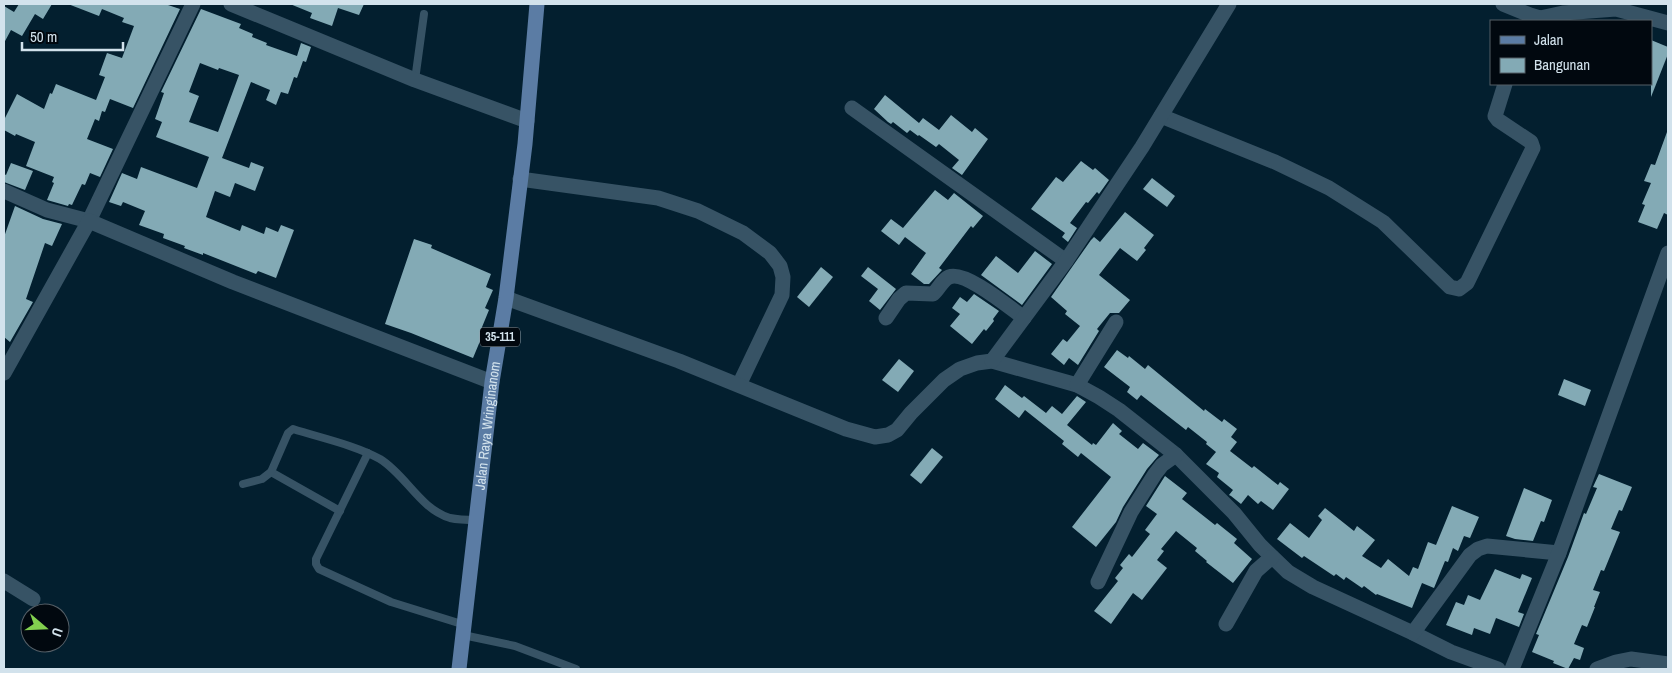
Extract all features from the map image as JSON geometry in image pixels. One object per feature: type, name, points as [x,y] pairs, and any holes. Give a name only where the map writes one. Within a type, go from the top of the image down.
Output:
[{"type":"main road","name":"Jalan Raya Wringinanom","points":[[459,669],[492,382],[506,298],[527,121],[537,4]]},
{"type":"street","points":[[4,373],[89,221],[193,4]]},
{"type":"street","points":[[231,4],[415,80],[527,121]]},
{"type":"street","points":[[992,361],[1066,261],[1161,116],[1229,4]]},
{"type":"street","points":[[1503,4],[1529,18],[1616,9],[1633,12],[1668,23]]},
{"type":"street","points":[[1161,116],[1274,162],[1329,188],[1383,222],[1450,287],[1459,289],[1466,284],[1533,148],[1531,142],[1495,116],[1505,85]]},
{"type":"street","points":[[852,108],[1066,261]]},
{"type":"street","points":[[520,179],[658,198],[698,211],[743,233],[770,253],[780,266],[784,277],[782,294],[739,385]]},
{"type":"street","points":[[4,191],[48,210],[89,221],[233,282],[492,382]]},
{"type":"street","points":[[1512,669],[1559,553],[1668,253]]},
{"type":"street","points":[[886,318],[899,299],[906,293],[932,294],[946,278],[955,276],[970,281],[1024,318]]},
{"type":"street","points":[[506,298],[679,361],[846,429],[875,436],[888,435],[897,430],[944,380],[960,369],[977,363],[992,361],[1077,385],[1119,410],[1176,455],[1234,513],[1260,545],[1288,572],[1313,587],[1451,652],[1498,669]]},
{"type":"street","points":[[1077,385],[1116,322]]},
{"type":"street","points":[[1098,582],[1131,512],[1162,465],[1176,455]]},
{"type":"street","points":[[1413,633],[1465,562],[1478,549],[1487,546],[1559,553]]},
{"type":"street","points":[[1226,624],[1256,571],[1272,556]]},
{"type":"street","points":[[4,581],[33,599]]},
{"type":"street","points":[[1596,669],[1631,659],[1668,664]]},
{"type":"lane","points":[[415,80],[424,14]]},
{"type":"lane","points":[[243,484],[262,479],[271,472],[288,432],[293,428],[368,453],[389,465],[439,513],[450,518],[477,520]]},
{"type":"lane","points":[[368,453],[316,559],[319,569],[391,602],[490,641],[515,646],[576,669]]},
{"type":"lane","points":[[271,472],[340,511]]},
{"type":"building","points":[[19,4],[52,4],[43,19],[35,14],[22,36],[11,30],[4,43],[4,6],[14,12]]},
{"type":"building","points":[[68,4],[165,4],[180,9],[133,108],[110,99],[105,112],[102,111],[99,121],[95,119],[87,139],[113,149],[100,177],[90,173],[85,185],[82,184],[72,205],[69,204],[68,206],[47,200],[54,183],[52,182],[54,177],[26,166],[35,142],[16,134],[15,136],[4,130],[4,120],[17,94],[44,109],[50,93],[52,94],[56,84],[96,100],[105,77],[99,75],[107,53],[122,58],[134,26],[122,22],[124,18],[102,9],[99,16]]},
{"type":"building","points":[[290,4],[364,4],[359,15],[338,8],[332,26],[310,18],[312,13]]},
{"type":"building","points":[[201,9],[241,24],[239,28],[253,34],[252,37],[267,43],[266,45],[297,56],[301,43],[311,47],[306,62],[303,61],[297,78],[294,77],[288,94],[281,92],[276,105],[266,100],[270,90],[251,82],[222,158],[249,168],[251,162],[264,167],[255,191],[235,183],[230,197],[215,191],[206,217],[240,231],[242,225],[264,234],[266,227],[278,232],[281,225],[294,230],[276,278],[258,271],[256,274],[203,253],[203,255],[184,248],[185,246],[163,238],[164,234],[139,225],[145,211],[123,202],[121,206],[109,202],[122,173],[137,179],[141,167],[197,188],[209,157],[156,137],[162,122],[155,119],[164,93],[161,92]],"holes":[[[200,63],[218,70],[219,68],[239,75],[218,132],[189,122],[199,96],[189,92]]]},
{"type":"building","points":[[1652,40],[1668,47],[1668,54],[1651,97]]},
{"type":"building","points":[[885,95],[919,123],[923,118],[939,130],[951,115],[972,132],[975,128],[988,139],[962,175],[952,168],[959,160],[939,144],[936,147],[910,130],[907,133],[893,122],[891,124],[888,122],[874,109]]},
{"type":"building","points":[[1667,132],[1668,215],[1664,213],[1657,229],[1638,222],[1645,205],[1642,204],[1651,183],[1644,181],[1651,164],[1655,165]]},
{"type":"building","points":[[1081,161],[1093,170],[1095,168],[1109,180],[1099,194],[1097,192],[1088,203],[1086,202],[1070,223],[1077,228],[1068,242],[1062,237],[1065,233],[1031,209],[1056,177],[1063,182]]},
{"type":"building","points":[[11,163],[33,171],[25,190],[4,182],[4,174],[6,175]]},
{"type":"building","points":[[1152,178],[1175,196],[1167,207],[1143,189]]},
{"type":"building","points":[[935,190],[948,200],[954,193],[983,216],[973,228],[971,226],[939,268],[942,270],[929,284],[924,284],[911,274],[926,253],[905,237],[899,245],[881,231],[891,219],[903,228]]},
{"type":"building","points":[[15,206],[43,219],[62,224],[52,246],[45,243],[26,299],[33,302],[10,342],[4,337],[4,237]]},
{"type":"building","points":[[1125,212],[1154,235],[1144,248],[1146,250],[1137,261],[1120,248],[1099,275],[1130,300],[1119,313],[1110,313],[1097,329],[1099,331],[1078,365],[1069,358],[1064,365],[1051,354],[1063,339],[1067,342],[1080,326],[1065,314],[1067,311],[1051,297],[1091,240],[1094,237],[1100,242]]},
{"type":"building","points":[[414,239],[432,245],[431,248],[491,274],[486,287],[493,290],[485,308],[489,310],[480,332],[483,334],[473,358],[385,324]]},
{"type":"building","points":[[1035,251],[1052,264],[1022,305],[981,275],[996,256],[1018,273]]},
{"type":"building","points":[[821,267],[833,277],[809,307],[797,297]]},
{"type":"building","points":[[868,267],[896,289],[880,310],[869,301],[878,289],[861,276]]},
{"type":"building","points":[[974,294],[999,311],[986,331],[984,329],[972,344],[950,326],[960,314],[952,308],[960,297],[967,302]]},
{"type":"building","points":[[1117,350],[1128,358],[1129,356],[1145,369],[1148,365],[1204,411],[1205,409],[1222,422],[1224,419],[1237,429],[1231,437],[1237,442],[1230,451],[1252,468],[1254,466],[1278,485],[1280,482],[1289,489],[1273,510],[1261,501],[1258,504],[1248,495],[1241,504],[1229,495],[1233,490],[1217,477],[1219,473],[1206,464],[1216,452],[1206,444],[1207,442],[1188,427],[1186,430],[1141,395],[1137,400],[1127,392],[1130,387],[1104,367]]},
{"type":"building","points":[[899,359],[914,371],[898,392],[882,380]]},
{"type":"building","points":[[1564,379],[1591,390],[1585,406],[1558,395]]},
{"type":"building","points":[[1005,385],[1022,398],[1024,396],[1046,413],[1052,406],[1062,414],[1077,396],[1086,402],[1067,425],[1092,445],[1093,443],[1096,445],[1113,423],[1122,431],[1119,434],[1138,449],[1143,443],[1159,455],[1147,469],[1123,507],[1116,522],[1096,547],[1072,527],[1111,477],[1081,453],[1078,457],[1062,444],[1064,441],[1025,410],[1019,418],[995,399]]},
{"type":"building","points":[[932,448],[943,457],[921,484],[910,475]]},
{"type":"building","points":[[1599,474],[1632,487],[1622,511],[1619,510],[1611,529],[1620,532],[1604,571],[1601,570],[1593,590],[1600,592],[1595,607],[1587,627],[1582,625],[1574,644],[1584,648],[1580,660],[1574,658],[1568,669],[1532,652],[1539,635],[1536,634],[1584,513],[1586,514],[1597,488],[1593,487]]},
{"type":"building","points":[[1165,476],[1187,493],[1182,499],[1215,525],[1217,523],[1237,539],[1234,543],[1252,559],[1233,583],[1206,562],[1195,551],[1197,548],[1176,531],[1161,549],[1164,551],[1157,560],[1167,568],[1142,600],[1133,593],[1111,624],[1094,611],[1118,581],[1115,578],[1123,568],[1120,565],[1129,554],[1132,557],[1150,534],[1145,530],[1157,514],[1146,506]]},
{"type":"building","points":[[1524,488],[1552,500],[1544,522],[1541,521],[1533,541],[1506,536]]},
{"type":"building","points":[[1452,506],[1479,517],[1470,538],[1464,536],[1458,551],[1453,548],[1448,562],[1445,561],[1434,588],[1422,583],[1412,608],[1376,595],[1364,586],[1362,588],[1346,577],[1344,580],[1336,574],[1334,576],[1304,556],[1302,558],[1277,539],[1290,523],[1309,538],[1322,520],[1318,516],[1325,508],[1354,531],[1357,526],[1375,540],[1362,556],[1381,568],[1388,559],[1409,576],[1413,567],[1418,569],[1428,542],[1436,545]]},
{"type":"building","points":[[1495,569],[1520,579],[1522,574],[1532,578],[1518,612],[1524,614],[1519,627],[1496,618],[1490,634],[1474,628],[1472,635],[1446,625],[1456,602],[1464,605],[1468,595],[1480,600]]}]
